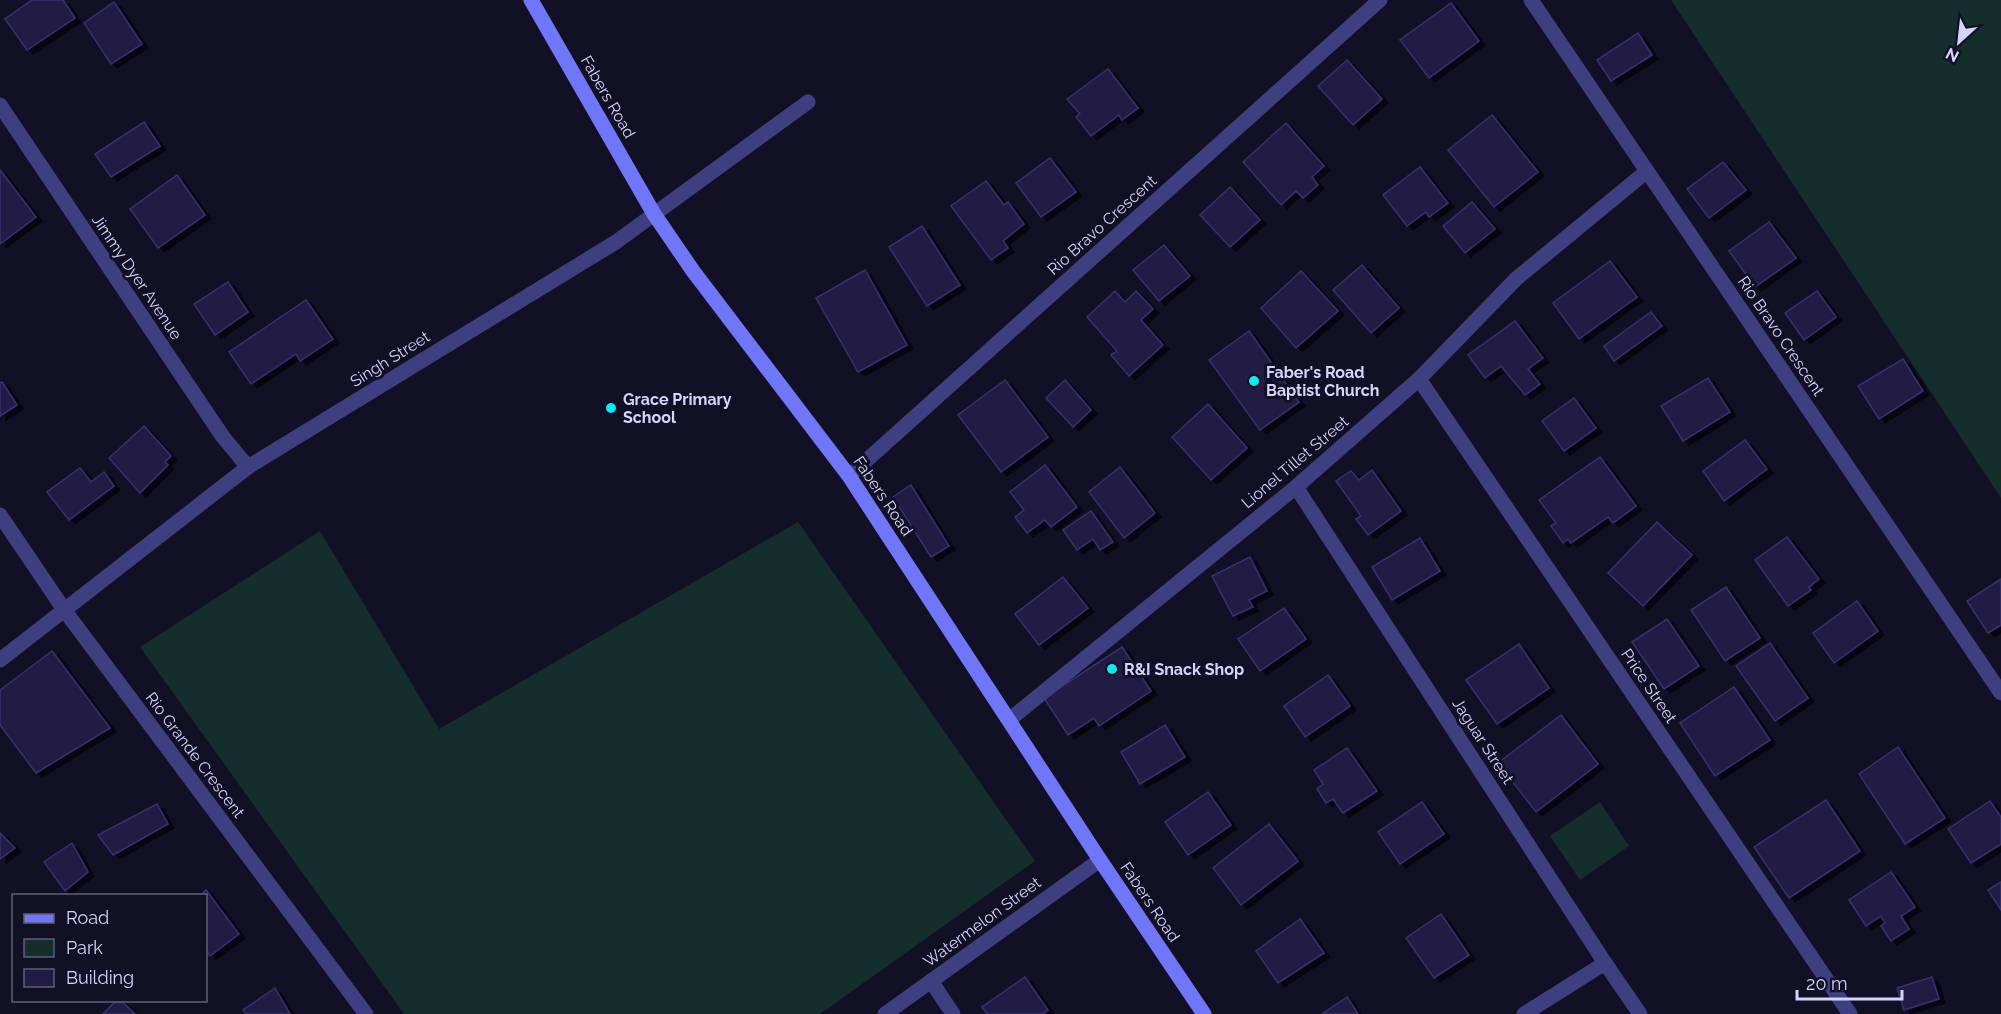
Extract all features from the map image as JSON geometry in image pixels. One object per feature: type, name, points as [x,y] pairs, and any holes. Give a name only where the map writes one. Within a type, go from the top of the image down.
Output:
[{"type":"main road","name":"Fabers Road","points":[[531,0],[654,214],[693,271],[849,476],[1100,860],[1204,1014]]},
{"type":"street","name":"Rio Bravo Crescent","points":[[849,476],[1380,0]]},
{"type":"street","name":"Rio Bravo Crescent","points":[[1531,0],[2001,693]]},
{"type":"street","name":"Singh Street","points":[[0,660],[248,467],[616,242],[808,102]]},
{"type":"street","name":"Jimmy Dyer Avenue","points":[[0,105],[222,437],[248,467]]},
{"type":"street","name":"Lionel Tillet Street","points":[[1009,720],[1296,487],[1419,379],[1516,279],[1647,171]]},
{"type":"street","name":"Price Street","points":[[1419,379],[1850,1014]]},
{"type":"street","name":"Jaguar Street","points":[[1296,487],[1640,1014]]},
{"type":"street","name":"Rio Grande Crescent","points":[[0,515],[65,611],[366,1014]]},
{"type":"street","name":"Watermelon Street","points":[[885,1014],[1100,860]]},
{"type":"street","points":[[1524,1014],[1605,963]]},
{"type":"street","points":[[931,981],[952,1014]]},
{"type":"green space","points":[[1671,0],[2001,0],[2001,498]]},
{"type":"green space","points":[[798,522],[1035,861],[820,1014],[404,1014],[140,647],[320,531],[439,729]]},
{"type":"green space","points":[[1600,802],[1629,846],[1580,880],[1550,836]]},
{"type":"building","points":[[32,0],[63,0],[75,18],[27,50],[5,19]]},
{"type":"building","points":[[114,2],[142,44],[111,64],[84,23]]},
{"type":"building","points":[[1451,3],[1479,41],[1429,78],[1400,40]]},
{"type":"building","points":[[1638,33],[1652,55],[1611,81],[1597,60]]},
{"type":"building","points":[[1347,60],[1382,99],[1353,125],[1318,86]]},
{"type":"building","points":[[1108,69],[1138,108],[1122,120],[1119,115],[1091,136],[1076,117],[1080,114],[1067,99]]},
{"type":"building","points":[[1492,115],[1538,172],[1494,207],[1448,150]]},
{"type":"building","points":[[144,122],[160,146],[111,177],[95,154]]},
{"type":"building","points":[[1286,123],[1324,166],[1312,177],[1318,185],[1303,198],[1296,191],[1281,205],[1243,162]]},
{"type":"building","points":[[1050,158],[1076,192],[1041,217],[1016,183]]},
{"type":"building","points":[[1723,162],[1746,190],[1709,218],[1687,189]]},
{"type":"building","points":[[1420,167],[1448,203],[1429,217],[1426,212],[1407,226],[1383,195]]},
{"type":"building","points":[[0,170],[36,217],[0,244]]},
{"type":"building","points":[[177,175],[205,215],[158,248],[130,209]]},
{"type":"building","points":[[986,181],[1004,205],[1008,202],[1024,224],[1003,241],[1008,248],[991,260],[951,206]]},
{"type":"building","points":[[1230,187],[1260,220],[1230,247],[1200,215]]},
{"type":"building","points":[[1472,202],[1495,229],[1465,253],[1443,226]]},
{"type":"building","points":[[1769,222],[1796,258],[1755,287],[1729,251]]},
{"type":"building","points":[[922,226],[960,285],[927,306],[889,247]]},
{"type":"building","points":[[1164,245],[1190,276],[1159,301],[1133,270]]},
{"type":"building","points":[[1610,261],[1637,297],[1579,339],[1553,303]]},
{"type":"building","points":[[1362,265],[1399,308],[1371,333],[1333,290]]},
{"type":"building","points":[[865,270],[907,345],[858,372],[816,298]]},
{"type":"building","points":[[1301,271],[1338,311],[1296,348],[1261,308]]},
{"type":"building","points":[[228,282],[248,312],[215,335],[194,304]]},
{"type":"building","points":[[1115,291],[1125,302],[1136,291],[1153,309],[1141,320],[1163,345],[1129,376],[1111,355],[1117,351],[1087,317]]},
{"type":"building","points":[[1817,291],[1836,317],[1804,340],[1785,313]]},
{"type":"building","points":[[306,300],[333,339],[300,361],[296,354],[251,384],[229,352]]},
{"type":"building","points":[[1651,312],[1662,326],[1614,361],[1604,346]]},
{"type":"building","points":[[1515,321],[1543,358],[1528,369],[1540,384],[1525,395],[1501,366],[1485,378],[1468,355]]},
{"type":"building","name":"Faber's Road Baptist Church","points":[[1249,331],[1299,402],[1260,430],[1209,360]]},
{"type":"building","points":[[1903,359],[1923,391],[1879,419],[1858,386]]},
{"type":"building","points":[[1708,378],[1730,412],[1683,441],[1661,406]]},
{"type":"building","points":[[1005,380],[1048,437],[1001,472],[958,415]]},
{"type":"building","points":[[1065,380],[1091,410],[1073,427],[1046,398]]},
{"type":"building","points":[[2,382],[17,405],[0,416],[0,383]]},
{"type":"building","points":[[1574,398],[1596,428],[1564,451],[1542,421]]},
{"type":"building","points":[[1208,404],[1247,448],[1211,480],[1172,437]]},
{"type":"building","points":[[144,426],[171,456],[165,462],[168,465],[140,493],[109,458]]},
{"type":"building","points":[[1745,440],[1767,469],[1724,501],[1703,471]]},
{"type":"building","points":[[1600,457],[1636,506],[1613,523],[1608,517],[1571,543],[1568,539],[1563,543],[1551,526],[1556,523],[1539,500]]},
{"type":"building","points":[[1045,465],[1077,507],[1051,527],[1045,520],[1027,533],[1015,517],[1024,510],[1010,492]]},
{"type":"building","points":[[1120,467],[1155,513],[1124,538],[1089,492]]},
{"type":"building","points":[[80,468],[91,482],[104,472],[114,486],[69,520],[47,492]]},
{"type":"building","points":[[1372,470],[1401,511],[1368,535],[1356,519],[1361,516],[1336,481],[1351,471],[1359,480]]},
{"type":"building","points":[[911,485],[949,546],[931,557],[893,497]]},
{"type":"building","points":[[1091,511],[1113,542],[1100,550],[1093,539],[1077,550],[1063,530]]},
{"type":"building","points":[[1657,522],[1692,555],[1643,606],[1608,573]]},
{"type":"building","points":[[1787,537],[1819,579],[1809,587],[1811,590],[1788,606],[1755,560]]},
{"type":"building","points":[[1420,538],[1440,571],[1392,600],[1372,567]]},
{"type":"building","points":[[1250,557],[1267,591],[1249,600],[1253,607],[1233,616],[1212,576]]},
{"type":"building","points":[[1063,577],[1088,608],[1039,645],[1015,614]]},
{"type":"building","points":[[2001,579],[2001,625],[1988,633],[1967,601]]},
{"type":"building","points":[[1726,587],[1760,638],[1725,661],[1691,610]]},
{"type":"building","points":[[1857,601],[1878,631],[1834,663],[1813,633]]},
{"type":"building","points":[[1284,608],[1306,639],[1260,671],[1238,639]]},
{"type":"building","points":[[1667,619],[1699,666],[1664,689],[1632,642]]},
{"type":"building","points":[[1770,643],[1808,698],[1775,721],[1736,666]]},
{"type":"building","points":[[1519,644],[1549,688],[1497,724],[1466,680]]},
{"type":"building","name":"R&I Snack Shop","points":[[1122,647],[1151,691],[1099,726],[1094,718],[1068,735],[1044,698]]},
{"type":"building","points":[[52,651],[110,728],[36,773],[0,725],[0,690]]},
{"type":"building","points":[[1328,675],[1350,706],[1305,737],[1284,706]]},
{"type":"building","points":[[1734,687],[1770,740],[1715,776],[1680,723]]},
{"type":"building","points":[[1561,715],[1598,764],[1536,812],[1498,763]]},
{"type":"building","points":[[1165,725],[1185,757],[1140,784],[1121,752]]},
{"type":"building","points":[[1898,747],[1945,818],[1905,844],[1859,774]]},
{"type":"building","points":[[1347,748],[1377,791],[1343,813],[1333,799],[1326,803],[1317,789],[1323,784],[1314,770]]},
{"type":"building","points":[[1208,792],[1231,825],[1188,855],[1165,822]]},
{"type":"building","points":[[1826,800],[1860,851],[1789,898],[1754,847]]},
{"type":"building","points":[[1990,801],[2001,817],[2001,844],[1971,863],[1948,829]]},
{"type":"building","points":[[1422,802],[1444,834],[1400,864],[1378,832]]},
{"type":"building","points":[[157,804],[168,824],[113,855],[98,835]]},
{"type":"building","points":[[1269,824],[1298,861],[1241,905],[1213,868]]},
{"type":"building","points":[[0,833],[15,848],[0,859]]},
{"type":"building","points":[[72,843],[88,872],[65,891],[44,862]]},
{"type":"building","points":[[1891,872],[1915,907],[1901,916],[1909,929],[1891,941],[1881,926],[1885,923],[1881,916],[1866,926],[1849,900]]},
{"type":"building","points":[[2001,882],[2001,910],[1988,890]]},
{"type":"building","points":[[206,890],[239,934],[210,956],[207,952],[207,894],[202,894]]},
{"type":"building","points":[[1441,914],[1469,955],[1434,978],[1406,938]]},
{"type":"building","points":[[1300,919],[1324,953],[1278,983],[1256,951]]},
{"type":"building","points":[[1025,977],[1048,1010],[1043,1014],[987,1014],[982,1007]]},
{"type":"building","points":[[1932,977],[1939,999],[1904,1010],[1897,988]]},
{"type":"building","points":[[275,988],[290,1014],[246,1014],[243,1010]]},
{"type":"building","points":[[1347,997],[1358,1014],[1322,1014]]},
{"type":"building","points":[[115,1002],[122,1002],[135,1014],[103,1014]]},
{"type":"place","name":"Faber's Road Baptist Church","points":[[1254,381]]},
{"type":"place","name":"Grace Primary School","points":[[611,408]]},
{"type":"place","name":"R&I Snack Shop","points":[[1112,669]]}]
